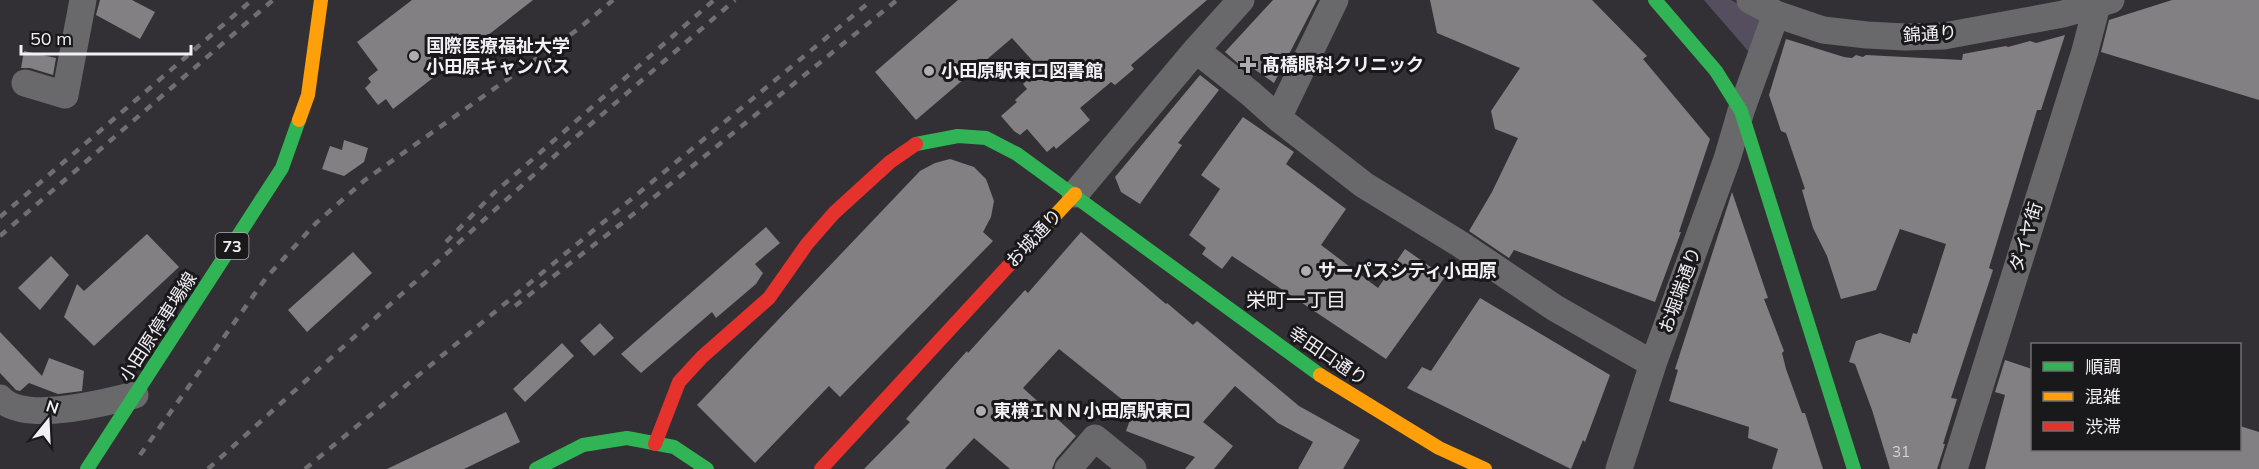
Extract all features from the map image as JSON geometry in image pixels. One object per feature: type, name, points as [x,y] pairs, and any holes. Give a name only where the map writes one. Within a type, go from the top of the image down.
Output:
[{"type":"street","points":[[25,83],[65,95],[83,0]]},
{"type":"street","name":"小田原停車場線","points":[[87,469],[282,168],[308,95],[321,0]]},
{"type":"street","name":"お城通り","points":[[821,469],[1075,194],[1241,0]]},
{"type":"street","points":[[1278,118],[1335,0]]},
{"type":"street","points":[[1655,0],[1716,71],[1741,111],[1854,469]]},
{"type":"street","name":"錦通り","points":[[1750,0],[1776,14],[1823,30],[1868,35],[1944,36],[2104,3]]},
{"type":"street","name":"ダイヤ街","points":[[1954,469],[2085,51],[2104,3]]},
{"type":"street","name":"お堀端通り","points":[[1619,469],[1653,364],[1727,159],[1741,111],[1776,14]]},
{"type":"street","points":[[1196,50],[1364,185],[1460,244],[1555,308],[1653,364]]},
{"type":"street","name":"幸田口通り","points":[[655,444],[679,382],[702,357],[769,298],[807,244],[834,213],[890,162],[920,142],[958,136],[986,138],[1017,154],[1075,194],[1326,380],[1439,448],[1485,469]]},
{"type":"street","points":[[0,398],[6,404],[20,409],[52,410],[92,406],[135,395]]},
{"type":"street","points":[[536,469],[583,445],[627,438],[674,447],[707,469]]},
{"type":"street","points":[[1068,469],[1095,438],[1133,469]]},
{"type":"shaded area","points":[[1704,0],[1731,0],[1763,17],[1749,52]]},
{"type":"building","points":[[100,0],[132,0],[155,12],[140,39],[96,15]]},
{"type":"building","name":"国際医療福祉大学 小田原キャンパス","points":[[412,0],[533,0],[393,109],[386,99],[378,105],[365,88],[371,82],[368,78],[378,70],[357,42]]},
{"type":"building","points":[[958,0],[1207,0],[1131,65],[1134,69],[1115,85],[1111,82],[1080,108],[1090,120],[1056,149],[1054,146],[1047,152],[1027,129],[1020,135],[1001,116],[1017,102],[1015,100],[1027,89],[1023,84],[1040,69],[1012,38],[916,120],[875,72]]},
{"type":"building","points":[[1273,0],[1317,0],[1274,83],[1244,62],[1241,66],[1225,52]]},
{"type":"building","points":[[1430,0],[1592,0],[1647,56],[1643,59],[1710,139],[1679,232],[1681,232],[1655,302],[1514,250],[1509,258],[1469,231],[1492,192],[1518,138],[1495,129],[1491,111],[1520,68],[1437,33]]},
{"type":"building","points":[[2172,0],[2259,0],[2259,100],[2101,52],[2109,20]]},
{"type":"building","points":[[2065,35],[2041,110],[2037,110],[1989,268],[1993,270],[1951,398],[1957,399],[1937,469],[1890,469],[1855,364],[1849,362],[1856,341],[1880,333],[1910,343],[1913,333],[1917,334],[1946,244],[1900,229],[1876,290],[1841,299],[1827,256],[1813,228],[1802,190],[1805,189],[1786,133],[1781,131],[1769,95],[1786,39],[1852,58],[1856,55],[1863,57],[1866,55],[1962,60],[1963,54],[2030,41],[2036,43]]},
{"type":"building","points":[[24,51],[56,58],[53,75],[30,68],[21,68]]},
{"type":"building","points":[[1200,75],[1219,90],[1178,143],[1182,145],[1140,204],[1121,192],[1115,177]]},
{"type":"building","points":[[1243,117],[1294,152],[1286,164],[1346,209],[1321,245],[1378,288],[1405,249],[1445,277],[1386,359],[1232,256],[1222,269],[1202,254],[1206,248],[1189,235],[1220,189],[1201,175]]},
{"type":"building","points":[[344,140],[368,148],[364,162],[344,176],[322,169],[330,146],[342,150]]},
{"type":"building","points":[[950,159],[974,167],[986,179],[994,201],[991,217],[983,232],[993,241],[840,397],[829,386],[755,463],[697,405],[920,171],[935,163]]},
{"type":"building","points":[[1732,192],[1768,298],[1764,299],[1784,351],[1782,353],[1786,369],[1802,413],[1805,413],[1823,469],[1772,469],[1778,449],[1748,438],[1749,427],[1669,401],[1678,370],[1675,369]]},
{"type":"building","points":[[766,227],[780,243],[755,264],[763,273],[756,284],[716,318],[712,312],[641,373],[621,354]]},
{"type":"building","points":[[1081,232],[1166,304],[1193,325],[1197,321],[1299,406],[1360,440],[1343,469],[1298,469],[1313,442],[1278,423],[1235,386],[1203,422],[1233,446],[1214,469],[1185,469],[1195,457],[1126,431],[1134,409],[1059,349],[1023,388],[1076,436],[1056,459],[1052,469],[1010,469],[974,438],[945,469],[864,469],[910,422],[906,419],[967,351],[968,353],[1025,290],[1028,293]]},
{"type":"building","points":[[147,234],[179,267],[94,346],[64,317],[77,284],[84,291]]},
{"type":"building","points":[[353,252],[372,273],[307,332],[288,310]]},
{"type":"building","points":[[51,256],[69,275],[40,310],[18,288]]},
{"type":"building","points":[[1480,298],[1610,375],[1585,442],[1583,440],[1571,469],[1407,388],[1422,367],[1431,371]]},
{"type":"building","points":[[600,323],[614,338],[594,356],[580,341]]},
{"type":"building","points":[[0,332],[42,376],[49,358],[84,371],[82,391],[58,394],[29,383],[20,391],[16,390],[0,373]]},
{"type":"building","points":[[562,343],[574,356],[525,402],[513,389]]},
{"type":"building","points":[[2005,360],[2031,369],[2031,451],[2241,451],[2241,426],[2259,432],[2259,469],[1985,469],[2005,395],[1995,392]]},
{"type":"building","points":[[506,412],[520,442],[464,469],[387,469]]},
{"type":"railway","points":[[0,217],[252,0]]},
{"type":"railway","points":[[0,236],[273,0]]},
{"type":"railway","points":[[140,455],[266,278],[316,223],[365,180],[577,30],[613,0]]},
{"type":"railway","points":[[446,242],[494,193],[714,0]]},
{"type":"railway","points":[[208,469],[569,143],[735,0]]},
{"type":"railway","points":[[305,469],[872,0]]},
{"type":"railway","points":[[515,306],[626,220],[897,0]]},
{"type":"traffic: fast","points":[[1655,0],[1716,71],[1741,111],[1854,469]]},
{"type":"traffic: fast","points":[[87,469],[282,168],[299,120]]},
{"type":"traffic: fast","points":[[916,144],[958,136],[986,138],[1017,154],[1320,375]]},
{"type":"traffic: fast","points":[[536,469],[583,445],[627,438],[674,447],[707,469]]},
{"type":"traffic: slow","points":[[299,120],[308,95],[321,0]]},
{"type":"traffic: slow","points":[[1011,263],[1075,194]]},
{"type":"traffic: slow","points":[[1320,375],[1439,448],[1485,469]]},
{"type":"traffic: jam","points":[[655,444],[679,382],[702,357],[769,298],[807,244],[834,213],[890,162],[916,144]]},
{"type":"traffic: jam","points":[[821,469],[1011,263]]},
{"type":"place","name":"国際医療福祉大学 小田原キャンパス","points":[[414,56]]},
{"type":"place","name":"髙橋眼科クリニック","points":[[1248,65]]},
{"type":"place","name":"小田原駅東口図書館","points":[[929,71]]},
{"type":"place","name":"サーパスシティ小田原","points":[[1306,271]]},
{"type":"place","name":"東横ＩＮＮ小田原駅東口","points":[[981,411]]},
{"type":"district","name":"栄町一丁目","points":[[1296,300]]}]
